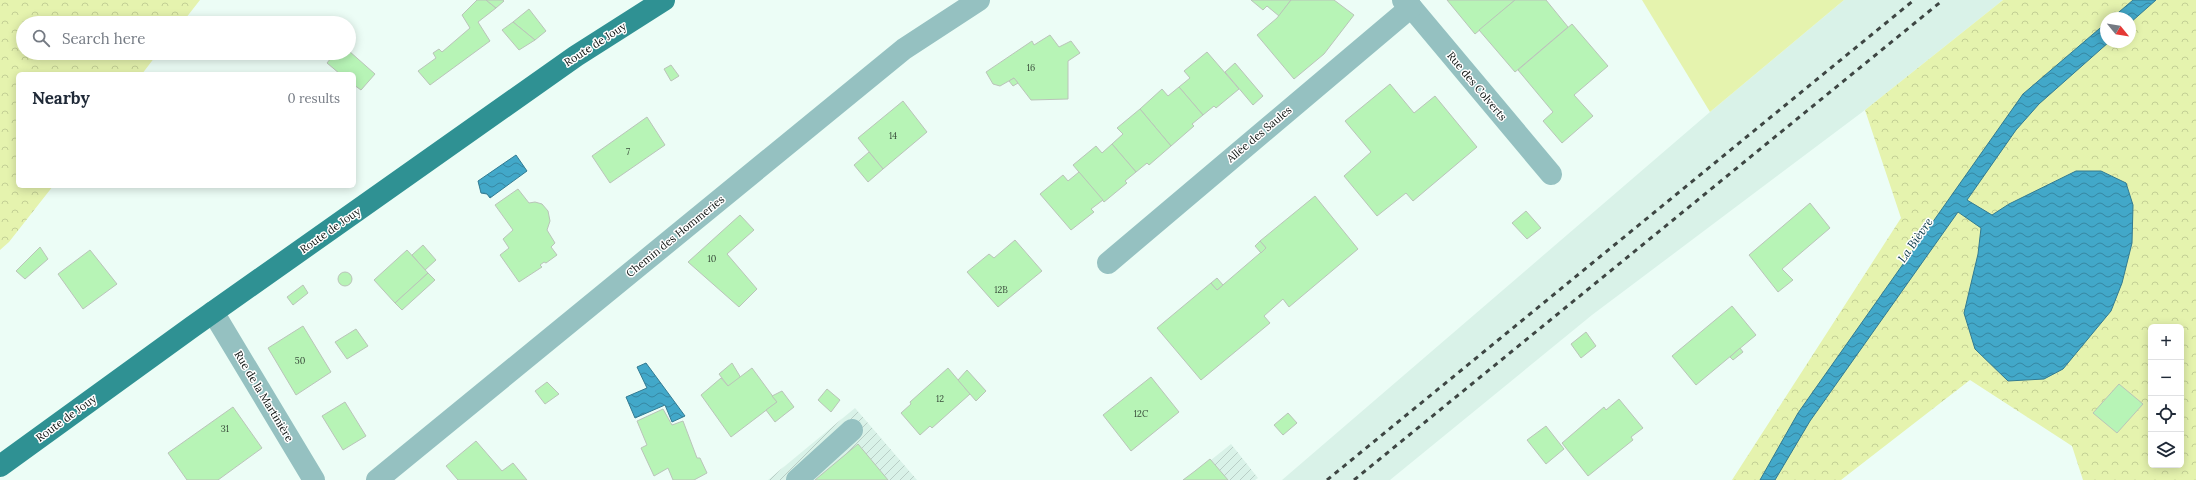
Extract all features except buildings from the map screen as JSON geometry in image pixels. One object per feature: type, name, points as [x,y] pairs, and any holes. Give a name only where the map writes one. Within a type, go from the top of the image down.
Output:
[{"type":"main road","name":"Route de Jouy","points":[[0,466],[214,312],[576,56],[664,0]]},
{"type":"street","name":"Chemin des Hommeries","points":[[377,480],[904,49],[979,0]]},
{"type":"street","name":"Rue des Colverts","points":[[1407,3],[1550,174]]},
{"type":"street","name":"Allée des Saules","points":[[1108,263],[1407,3]]},
{"type":"street","name":"Rue de la Martinière","points":[[214,312],[314,480]]},
{"type":"street","points":[[797,480],[852,430]]},
{"type":"shaded area","points":[[1844,0],[2003,0],[1865,110],[1592,315],[1390,480],[1282,480],[1710,112]]},
{"type":"shaded area","points":[[855,408],[917,480],[768,480]]},
{"type":"shaded area","points":[[1231,444],[1258,478],[1255,480],[1186,480]]},
{"type":"green space","points":[[0,0],[200,0],[187,16],[16,16],[16,60],[153,60],[144,72],[16,72],[16,188],[51,188],[9,242],[0,250]]},
{"type":"green space","points":[[1642,0],[1844,0],[1710,112]]},
{"type":"green space","points":[[2003,0],[2196,0],[2196,480],[2083,480],[2072,446],[1970,380],[1841,480],[1732,480],[1901,218],[1865,110]]},
{"type":"water","points":[[2133,0],[2156,0],[2136,18],[2136,12],[2119,12]]},
{"type":"water","points":[[2100,28],[2100,48],[2102,48],[2039,104],[2016,130],[1967,200],[1992,215],[2009,204],[2076,171],[2101,171],[2126,183],[2133,205],[2132,243],[2122,283],[2111,311],[2063,369],[2044,379],[2008,381],[1975,349],[1964,313],[1978,254],[1981,228],[1958,212],[1810,421],[1775,480],[1760,480],[1798,413],[2023,94]]},
{"type":"water","points":[[516,155],[527,171],[490,198],[487,194],[481,193],[478,181]]},
{"type":"water","points":[[646,363],[685,416],[672,422],[665,405],[635,418],[626,397],[647,388],[637,367]]},
{"type":"railway","points":[[1327,480],[1914,0]]},
{"type":"railway","points":[[1354,480],[1943,0]]},
{"type":"water label","name":"La Bièvre","points":[[1915,240]]}]
